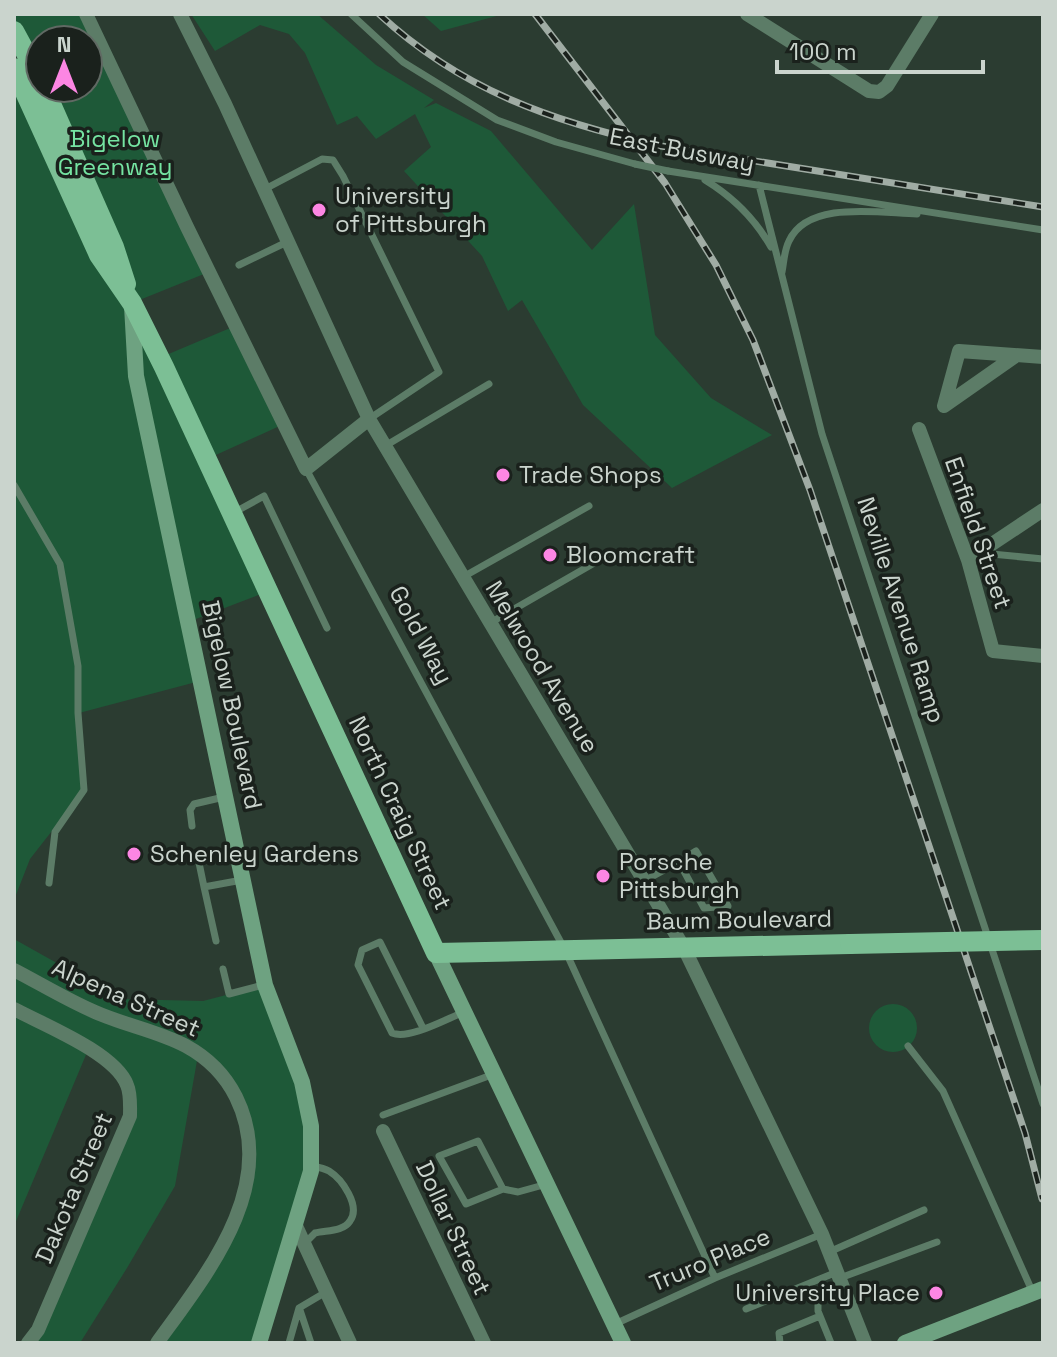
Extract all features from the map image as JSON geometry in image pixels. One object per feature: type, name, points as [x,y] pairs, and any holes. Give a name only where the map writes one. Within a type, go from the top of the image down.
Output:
[{"type":"main road","points":[[14,31],[24,49]]},
{"type":"main road","points":[[14,68],[99,255],[132,303]]},
{"type":"main road","name":"Bigelow Boulevard","points":[[51,104],[114,247],[132,303],[136,376],[265,985],[302,1082],[311,1126],[311,1166],[296,1226],[259,1343]]},
{"type":"main road","name":"North Craig Street","points":[[132,303],[436,953],[623,1343]]},
{"type":"main road","name":"Baum Boulevard","points":[[436,953],[1043,940]]},
{"type":"main road","points":[[905,1343],[1038,1291]]},
{"type":"street","name":"Gold Way","points":[[86,14],[306,469]]},
{"type":"street","name":"Melwood Avenue","points":[[180,14],[225,104],[369,419],[684,948],[822,1234],[865,1343]]},
{"type":"street","points":[[747,14],[869,91],[879,92],[887,86],[932,14]]},
{"type":"street","points":[[1014,357],[944,406],[959,351],[1043,357]]},
{"type":"street","points":[[306,469],[369,419]]},
{"type":"street","name":"Enfield Street","points":[[919,429],[974,557],[993,651],[1043,656]]},
{"type":"street","points":[[974,557],[1043,510]]},
{"type":"street","name":"Alpena Street","points":[[14,970],[94,1012],[185,1046],[213,1064],[243,1111],[248,1164],[245,1192],[237,1215],[225,1241],[192,1294],[157,1343]]},
{"type":"street","name":"Dakota Street","points":[[14,1009],[96,1053],[117,1068],[128,1086],[130,1116],[38,1330],[28,1343]]},
{"type":"street","name":"Dollar Street","points":[[383,1131],[484,1343]]},
{"type":"street","points":[[296,1226],[350,1343]]},
{"type":"lane","name":"East Busway","points":[[351,14],[403,62],[497,120],[556,142],[668,171],[1043,230]]},
{"type":"lane","points":[[263,190],[322,159],[333,160],[439,372],[369,419]]},
{"type":"lane","name":"Neville Avenue Ramp","points":[[700,176],[756,223],[776,256]]},
{"type":"lane","name":"Neville Avenue Ramp","points":[[759,185],[822,434],[1043,1104]]},
{"type":"lane","name":"Neville Avenue Ramp","points":[[782,278],[789,239],[799,226],[810,219],[839,213],[943,214]]},
{"type":"lane","points":[[239,265],[287,242]]},
{"type":"lane","points":[[385,446],[489,384]]},
{"type":"lane","name":"Gold Way","points":[[306,469],[565,950],[715,1278]]},
{"type":"lane","points":[[14,485],[60,564],[78,666],[84,790],[55,832],[49,883]]},
{"type":"lane","points":[[233,514],[264,496],[327,628]]},
{"type":"lane","points":[[463,577],[589,506]]},
{"type":"lane","points":[[974,557],[1043,559]]},
{"type":"lane","points":[[490,623],[596,562]]},
{"type":"lane","points":[[192,826],[190,816],[194,804],[225,797]]},
{"type":"lane","points":[[644,881],[696,851],[728,906],[704,908],[679,862]]},
{"type":"lane","points":[[197,853],[216,941]]},
{"type":"lane","points":[[204,887],[243,880]]},
{"type":"lane","points":[[201,926],[212,923]]},
{"type":"lane","points":[[423,1028],[380,942],[362,950],[358,965],[392,1033],[400,1036],[423,1028],[464,1012]]},
{"type":"lane","points":[[223,969],[229,994],[265,985]]},
{"type":"lane","points":[[908,1046],[943,1091],[1038,1291]]},
{"type":"lane","points":[[383,1115],[494,1074]]},
{"type":"lane","points":[[503,1189],[478,1141],[439,1156],[466,1204],[503,1189],[518,1192],[547,1184]]},
{"type":"lane","points":[[304,1245],[315,1233],[337,1230],[349,1223],[353,1214],[348,1193],[336,1177],[328,1170],[311,1166]]},
{"type":"lane","points":[[829,1252],[924,1210]]},
{"type":"lane","name":"Truro Place","points":[[614,1324],[822,1234]]},
{"type":"lane","points":[[746,1309],[841,1281],[937,1242]]},
{"type":"lane","points":[[831,1343],[818,1302],[841,1281]]},
{"type":"lane","points":[[289,1343],[299,1308],[326,1292]]},
{"type":"lane","points":[[299,1308],[311,1343]]},
{"type":"lane","points":[[780,1343],[779,1333],[820,1316]]},
{"type":"green space","points":[[14,14],[89,14],[94,24],[24,24],[24,47],[14,31]]},
{"type":"green space","points":[[191,14],[317,14],[376,65],[434,100],[424,108],[436,103],[491,131],[592,250],[634,204],[655,335],[711,398],[772,435],[672,488],[583,405],[522,300],[508,311],[482,256],[404,171],[431,147],[415,114],[376,139],[357,116],[337,125],[305,53],[289,34],[260,25],[215,51]]},
{"type":"green space","points":[[422,14],[504,14],[441,31]]},
{"type":"green space","name":"Bigelow Greenway","points":[[104,46],[209,272],[132,303],[159,358],[235,326],[284,424],[207,459],[269,591],[188,622],[200,681],[79,713],[84,790],[30,859],[14,900],[14,66],[24,62],[24,104],[104,104]]},
{"type":"green space","points":[[14,939],[121,999],[203,1001],[265,985],[302,1082],[311,1171],[259,1343],[154,1343],[225,1241],[245,1192],[243,1111],[198,1055],[175,1186],[127,1268],[80,1343],[28,1343],[130,1116],[128,1086],[88,1050],[14,1226]]},
{"type":"green space","points":[[893,1004],[910,1011],[917,1028],[910,1045],[893,1052],[876,1045],[869,1028],[876,1011]]},
{"type":"railway","points":[[379,14],[410,41],[476,83],[510,100],[583,126],[661,146],[1043,207]]},
{"type":"railway","points":[[535,14],[665,183],[716,265],[753,340],[810,490],[1025,1133],[1042,1199]]},
{"type":"place","name":"University of Pittsburgh","points":[[319,210]]},
{"type":"place","name":"Trade Shops","points":[[503,475]]},
{"type":"place","name":"Bloomcraft","points":[[550,555]]},
{"type":"place","name":"Schenley Gardens","points":[[134,854]]},
{"type":"place","name":"Porsche Pittsburgh","points":[[603,876]]},
{"type":"place","name":"University Place","points":[[936,1293]]}]
